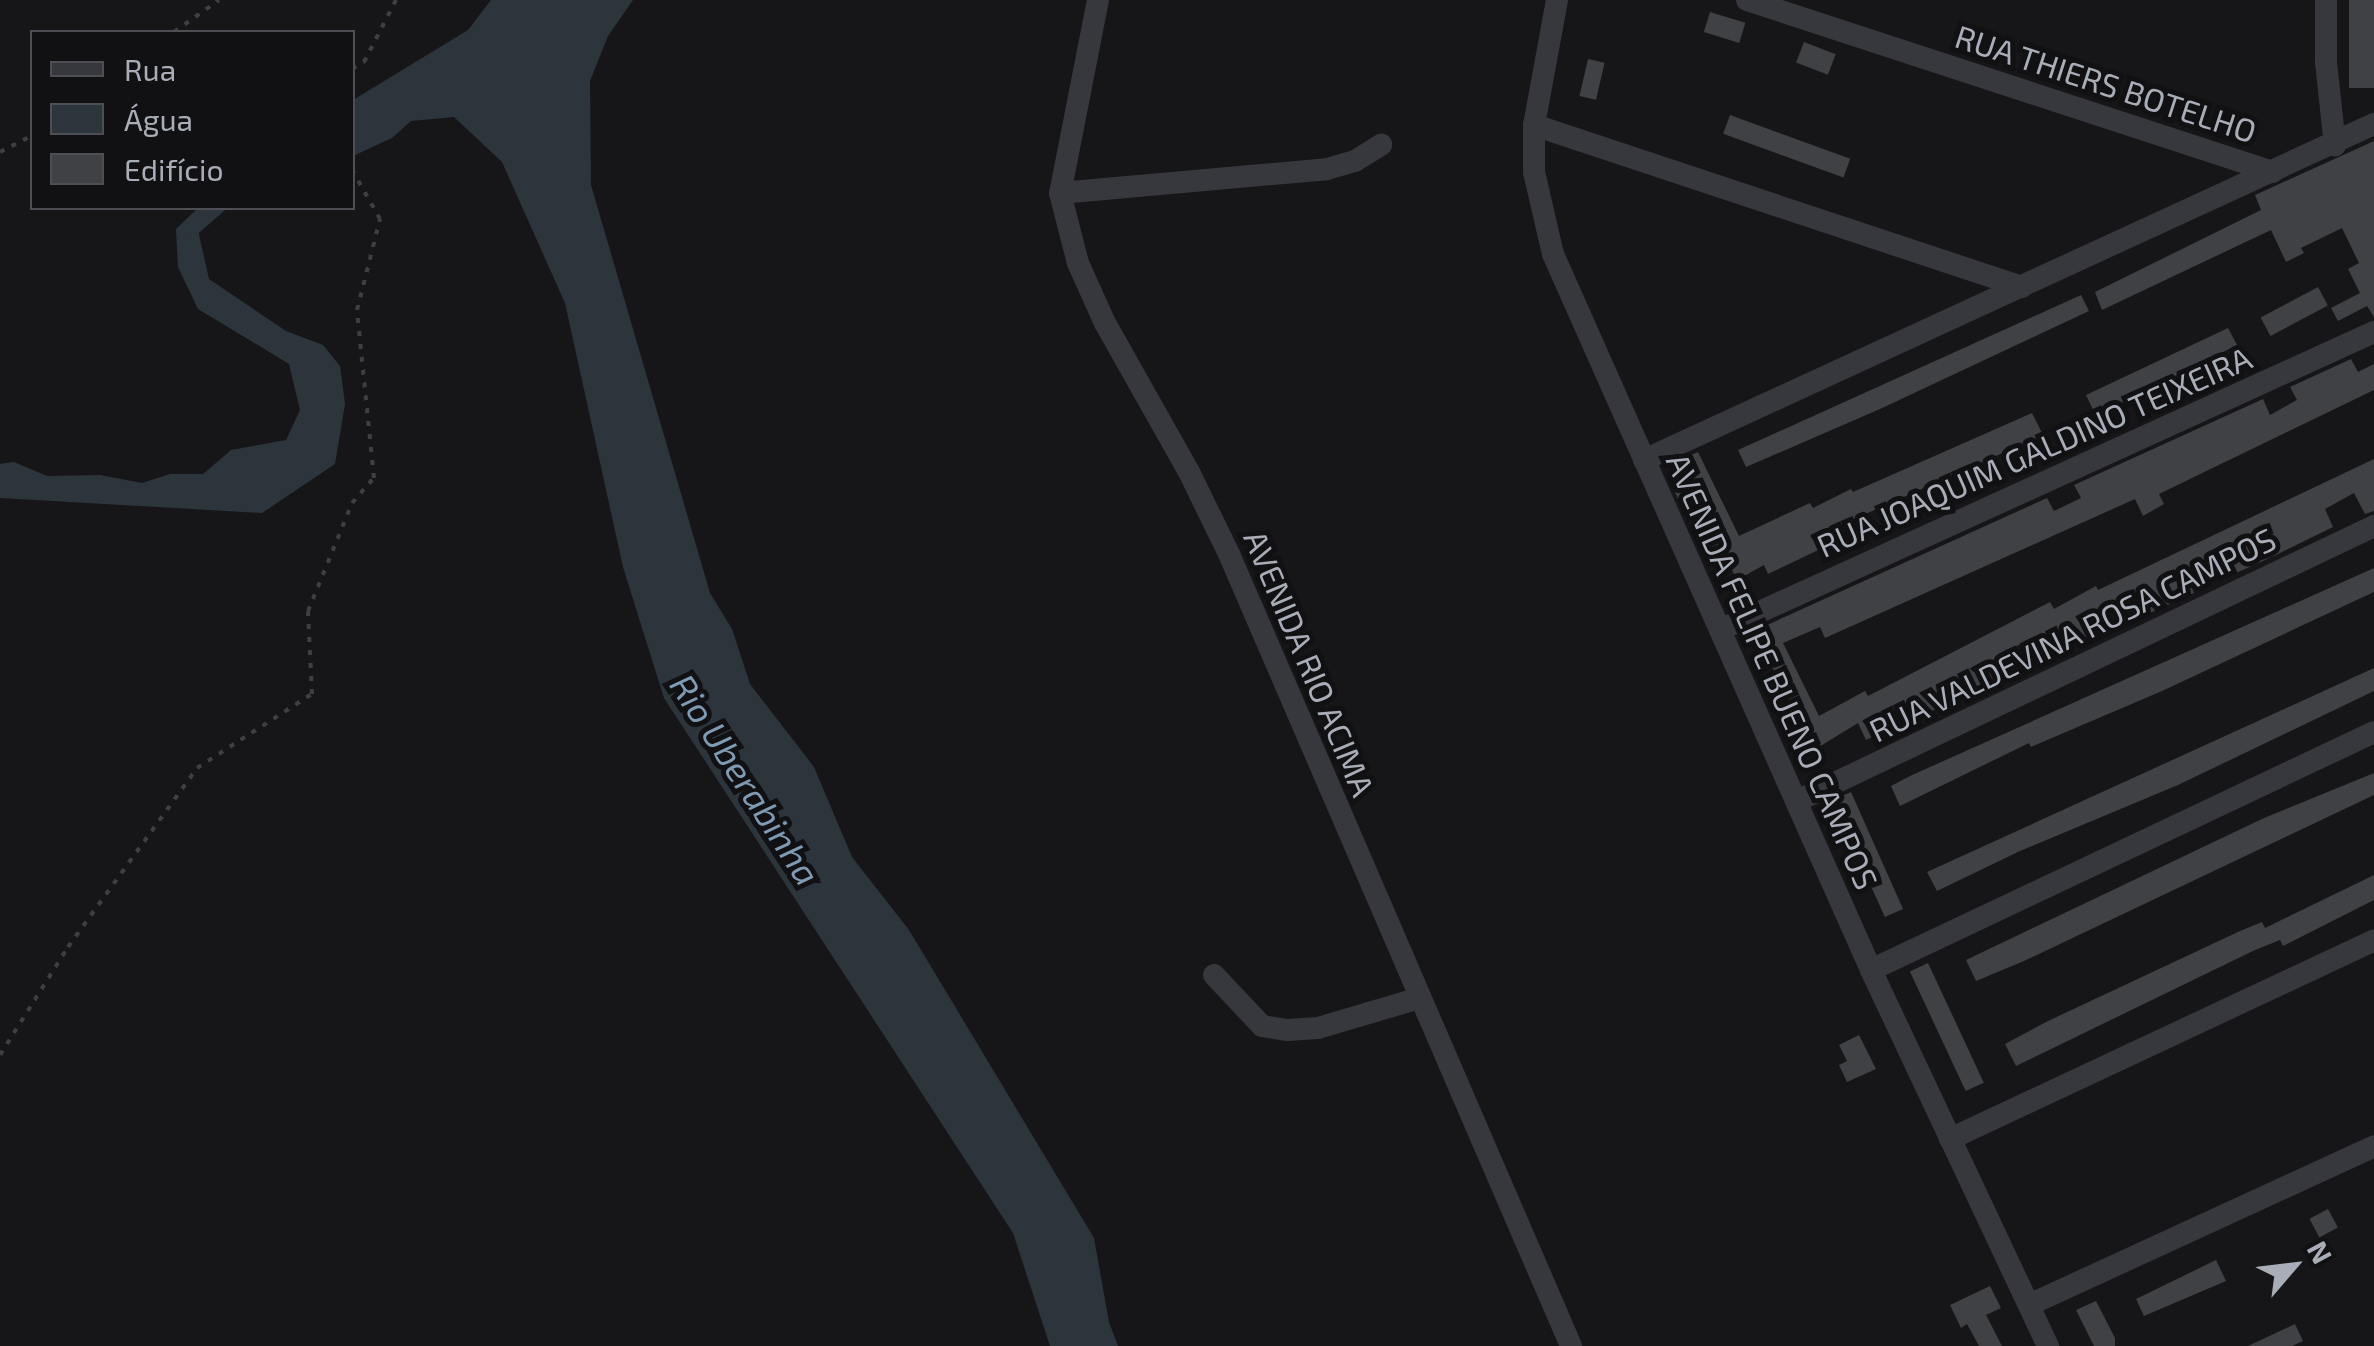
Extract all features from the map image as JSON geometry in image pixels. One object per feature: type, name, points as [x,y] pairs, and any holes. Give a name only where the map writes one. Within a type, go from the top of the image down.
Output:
[{"type":"street","name":"AVENIDA RIO ACIMA","points":[[1098,0],[1060,192],[1078,263],[1229,554],[1571,1346]]},
{"type":"street","name":"AVENIDA FELIPE BUENO CAMPOS","points":[[1557,0],[1534,125],[1534,172],[1553,254],[1871,970],[2048,1346]]},
{"type":"street","name":"RUA THIERS BOTELHO","points":[[1747,0],[2272,172]]},
{"type":"street","points":[[2326,0],[2326,62],[2335,146]]},
{"type":"street","points":[[1644,460],[2335,146],[2374,124]]},
{"type":"street","points":[[1534,125],[2022,287]]},
{"type":"street","points":[[1060,192],[1328,169],[1356,161],[1382,145]]},
{"type":"street","name":"RUA JOAQUIM GALDINO TEIXEIRA","points":[[1720,630],[2374,332]]},
{"type":"street","name":"RUA VALDEVINA ROSA CAMPOS","points":[[1797,801],[2374,526]]},
{"type":"street","points":[[1871,970],[2374,732]]},
{"type":"street","points":[[1950,1139],[2374,940]]},
{"type":"street","points":[[1214,975],[1262,1026],[1288,1030],[1318,1028],[1419,998]]},
{"type":"street","points":[[2030,1305],[2374,1146]]},
{"type":"path","points":[[177,30],[219,0]]},
{"type":"path","points":[[355,67],[364,62],[396,0]]},
{"type":"path","points":[[0,152],[30,137]]},
{"type":"path","points":[[0,1055],[68,947],[197,768],[312,694],[308,611],[352,503],[374,478],[357,310],[380,219],[355,175]]},
{"type":"water","name":"Rio Uberabinha","points":[[491,0],[633,0],[608,36],[590,81],[591,185],[710,593],[732,629],[750,684],[814,767],[852,857],[909,930],[1094,1238],[1109,1322],[1118,1346],[1050,1346],[1013,1233],[664,698],[623,567],[565,303],[502,162],[454,117],[411,121],[392,138],[355,155],[355,99],[468,30]]},
{"type":"water","points":[[196,210],[221,210],[198,230],[209,279],[286,331],[323,345],[340,366],[345,404],[335,464],[262,513],[0,498],[0,464],[14,462],[47,476],[100,475],[142,483],[170,474],[203,474],[231,450],[286,440],[300,410],[289,364],[198,309],[178,267],[176,229]]},
{"type":"building","points":[[2349,0],[2374,0],[2374,88],[2349,88]]},
{"type":"building","points":[[1710,12],[1745,23],[1739,43],[1704,32]]},
{"type":"building","points":[[1804,42],[1836,54],[1828,75],[1796,63]]},
{"type":"building","points":[[1588,59],[1605,63],[1596,100],[1579,96]]},
{"type":"building","points":[[1730,115],[1850,159],[1843,178],[1723,134]]},
{"type":"building","points":[[2374,141],[2374,317],[2367,306],[2338,321],[2331,308],[2360,293],[2348,269],[2359,263],[2342,228],[2301,248],[2304,253],[2286,262],[2271,230],[2102,310],[2095,292],[2261,210],[2255,195]]},
{"type":"building","points":[[2318,287],[2328,306],[2270,336],[2261,318]]},
{"type":"building","points":[[2081,295],[2089,311],[1746,467],[1738,450]]},
{"type":"building","points":[[2228,328],[2237,345],[2096,416],[2086,395]]},
{"type":"building","points":[[2351,359],[2358,372],[2374,364],[2374,390],[2159,494],[2164,504],[2143,516],[2135,499],[1825,638],[1820,627],[1783,643],[1819,716],[1865,691],[1868,696],[2050,602],[2054,609],[2096,586],[2098,590],[2374,459],[2374,511],[2365,514],[2354,493],[2325,509],[2333,527],[2274,556],[2236,573],[2225,554],[2186,575],[2194,593],[2130,622],[2120,601],[2094,615],[2102,634],[2084,643],[2082,638],[2036,660],[2026,641],[1999,655],[2008,674],[1915,719],[1906,704],[1879,718],[1885,731],[1866,740],[1858,723],[1814,750],[1754,631],[2047,498],[2054,511],[2081,498],[2074,485],[2263,399],[2270,415],[2297,400],[2290,387]]},
{"type":"building","points":[[2032,413],[2043,435],[1825,532],[1831,544],[1768,574],[1764,565],[1737,580],[1725,556],[1709,564],[1673,488],[1690,479],[1680,460],[1698,452],[1739,536],[1810,503],[1813,508],[1851,489],[1853,492]]},
{"type":"building","points":[[2374,568],[2374,592],[2162,691],[2031,747],[2029,743],[1900,806],[1891,786],[1910,776]]},
{"type":"building","points":[[2374,668],[2374,691],[2178,785],[2020,851],[1937,891],[1927,872]]},
{"type":"building","points":[[2374,773],[2374,795],[1976,981],[1966,960],[2264,818]]},
{"type":"building","points":[[1851,792],[1903,909],[1885,917],[1833,800]]},
{"type":"building","points":[[2374,875],[2374,900],[2283,946],[2280,940],[2255,950],[2016,1066],[2005,1044],[2240,931],[2262,922],[2265,928]]},
{"type":"building","points":[[1928,963],[1984,1083],[1966,1091],[1910,971]]},
{"type":"building","points":[[1859,1035],[1876,1069],[1847,1082],[1839,1065],[1847,1061],[1839,1045]]},
{"type":"building","points":[[2328,1209],[2338,1228],[2319,1237],[2309,1219]]},
{"type":"building","points":[[2216,1260],[2226,1281],[2144,1316],[2136,1299]]},
{"type":"building","points":[[1990,1286],[2001,1308],[1986,1315],[2002,1346],[1979,1346],[1967,1324],[1961,1328],[1950,1305]]},
{"type":"building","points":[[2096,1301],[2115,1338],[2115,1346],[2094,1346],[2076,1310]]},
{"type":"building","points":[[2295,1324],[2303,1341],[2292,1346],[2248,1346]]},
{"type":"waterway","points":[[192,235],[221,210]]}]
